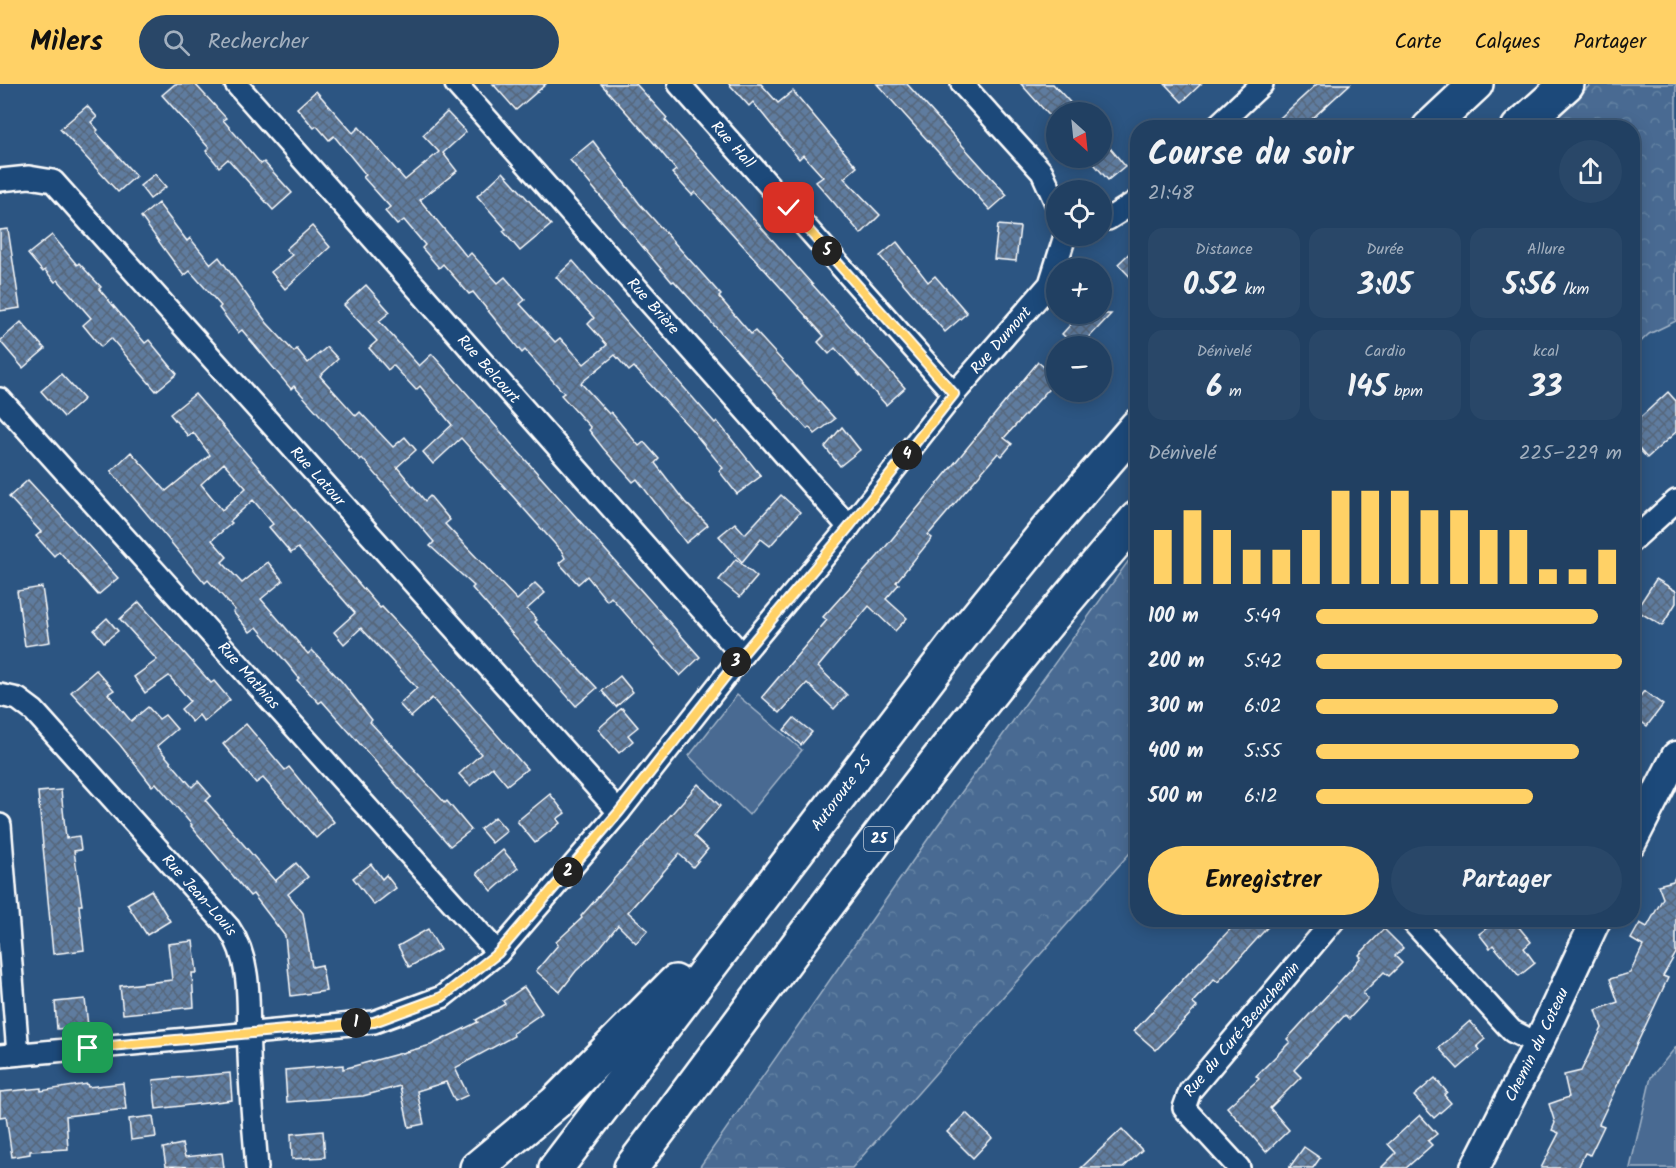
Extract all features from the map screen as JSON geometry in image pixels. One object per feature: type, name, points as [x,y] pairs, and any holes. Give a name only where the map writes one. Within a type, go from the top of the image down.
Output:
[{"type":"highway","points":[[1438,120],[1476,84]]},
{"type":"highway","points":[[1527,120],[1567,84]]},
{"type":"highway","name":"Autoroute 25","points":[[556,1168],[985,606],[1130,434]]},
{"type":"highway","name":"25","points":[[631,1168],[934,767],[1044,628],[1130,526]]},
{"type":"highway","points":[[477,1168],[573,1086],[775,880]]},
{"type":"street","name":"Rue Belcourt","points":[[236,84],[742,655]]},
{"type":"street","name":"Rue Brière","points":[[456,84],[849,527]]},
{"type":"street","name":"Rue Hall","points":[[679,84],[954,394]]},
{"type":"street","points":[[962,84],[1042,172],[1046,181]]},
{"type":"street","points":[[1222,120],[1254,86]]},
{"type":"street","name":"Rue Latour","points":[[0,180],[29,177],[53,181],[619,812]]},
{"type":"street","points":[[1112,217],[1130,205]]},
{"type":"street","name":"Rue Dumont","points":[[9,1055],[374,1022],[442,997],[498,953],[619,812],[742,655],[849,527],[954,394],[1050,284],[1062,246]]},
{"type":"street","name":"Rue Mathias","points":[[0,399],[498,953]]},
{"type":"street","points":[[1640,534],[1676,501]]},
{"type":"street","name":"Rue Jean-Louis","points":[[0,695],[18,699],[34,711],[229,928],[239,944],[244,959],[257,1168]]},
{"type":"street","points":[[1640,817],[1676,756]]},
{"type":"street","points":[[0,825],[9,1055]]},
{"type":"street","name":"Rue du Curé-Beauchemin","points":[[1239,1168],[1184,1108],[1190,1091],[1328,927]]},
{"type":"street","points":[[1417,927],[1512,1031],[1538,1044]]},
{"type":"street","name":"Chemin du Coteau","points":[[1475,1168],[1538,1044],[1593,927]]},
{"type":"green space","points":[[1591,84],[1676,84],[1676,321],[1649,334],[1640,342],[1640,120],[1555,120]]},
{"type":"green space","points":[[1130,559],[1130,853],[852,1168],[699,1168],[930,836]]},
{"type":"green space","points":[[737,695],[802,750],[749,815],[689,756]]},
{"type":"green space","points":[[1676,1047],[1676,1168],[1630,1168],[1651,1077]]},
{"type":"building","points":[[175,84],[195,84],[226,118],[223,120],[261,164],[264,162],[292,193],[273,210],[228,159],[219,167],[206,151],[209,148],[162,95]]},
{"type":"building","points":[[493,84],[546,84],[516,110]]},
{"type":"building","points":[[601,84],[636,84],[667,118],[665,120],[905,388],[886,405],[835,348],[829,354],[818,342],[824,336],[695,192],[692,195],[672,173],[676,170]]},
{"type":"building","points":[[729,84],[761,84],[778,103],[793,91],[857,167],[844,178],[880,215],[861,234],[816,182],[823,177],[803,155],[799,159],[753,102],[749,106]]},
{"type":"building","points":[[877,84],[907,84],[1007,195],[990,210]]},
{"type":"building","points":[[1021,84],[1053,84],[1070,102],[1046,102],[1046,112]]},
{"type":"building","points":[[1165,84],[1201,84],[1182,102]]},
{"type":"building","points":[[1317,84],[1350,84],[1311,120],[1278,120]]},
{"type":"building","points":[[316,91],[353,133],[359,127],[405,180],[439,152],[423,135],[447,112],[466,132],[443,153],[457,171],[420,200],[467,257],[471,253],[498,283],[505,277],[525,300],[520,304],[555,342],[560,338],[584,364],[607,345],[588,324],[594,318],[556,277],[573,261],[715,423],[717,421],[761,476],[737,494],[719,471],[723,468],[691,429],[634,367],[629,371],[615,355],[581,383],[609,414],[611,412],[639,446],[644,442],[659,459],[655,463],[685,502],[708,525],[686,543],[637,479],[633,482],[603,448],[589,430],[591,428],[561,395],[564,393],[525,350],[522,353],[473,292],[469,294],[443,264],[439,268],[422,248],[425,245],[404,220],[397,225],[385,211],[390,207],[363,177],[366,175],[334,136],[329,140],[317,126],[314,128],[297,108]]},
{"type":"building","points":[[87,106],[97,117],[91,122],[98,130],[96,132],[136,176],[118,192],[60,129]]},
{"type":"building","points":[[593,141],[639,203],[721,295],[719,297],[751,334],[755,331],[835,419],[815,434],[809,427],[807,429],[674,281],[672,282],[570,160]]},
{"type":"building","points":[[1112,150],[1125,166],[1108,180],[1098,168],[1112,168]]},
{"type":"building","points":[[503,172],[551,225],[520,251],[503,231],[506,229],[477,196]]},
{"type":"building","points":[[155,174],[166,187],[150,199],[140,186]]},
{"type":"building","points":[[158,203],[187,241],[190,238],[211,264],[219,257],[267,323],[294,352],[297,349],[308,363],[327,347],[338,359],[320,376],[356,416],[360,412],[393,447],[405,437],[416,450],[397,467],[425,501],[430,496],[450,520],[445,524],[517,600],[535,583],[545,593],[527,609],[537,620],[535,622],[597,688],[576,706],[472,588],[474,586],[430,546],[434,542],[362,458],[360,460],[294,386],[291,389],[242,330],[238,333],[219,308],[221,306],[190,271],[184,276],[141,217]]},
{"type":"building","points":[[998,225],[1020,227],[1016,261],[994,259]]},
{"type":"building","points":[[312,226],[330,247],[285,289],[271,272],[292,255],[286,249]]},
{"type":"building","points":[[8,229],[20,308],[0,311],[0,230]]},
{"type":"building","points":[[52,235],[77,265],[79,263],[101,287],[99,289],[145,343],[149,340],[177,374],[156,391],[111,338],[101,347],[83,325],[91,318],[58,280],[55,282],[45,270],[43,272],[28,254]]},
{"type":"building","points":[[897,242],[928,282],[935,276],[967,313],[945,332],[880,256]]},
{"type":"building","points":[[1130,253],[1130,277],[1118,264]]},
{"type":"building","points":[[366,285],[390,312],[379,321],[419,366],[432,354],[700,657],[680,676],[611,597],[607,601],[587,576],[578,584],[559,563],[565,558],[562,552],[461,438],[433,464],[423,452],[452,425],[420,386],[416,390],[393,365],[388,370],[369,348],[377,341],[344,305]]},
{"type":"building","points":[[21,322],[45,349],[23,368],[0,341]]},
{"type":"building","points":[[1071,324],[1102,324],[1090,336],[1064,336],[1062,334]]},
{"type":"building","points":[[1038,362],[1046,369],[1046,392],[1004,438],[1012,444],[1002,456],[998,453],[928,535],[932,538],[896,582],[899,584],[886,599],[907,618],[895,631],[869,606],[818,667],[847,695],[834,709],[807,683],[780,713],[762,697],[827,620],[823,617],[878,556]]},
{"type":"building","points":[[61,374],[84,399],[64,417],[41,391]]},
{"type":"building","points":[[1668,392],[1676,401],[1676,432],[1647,458],[1640,450],[1640,418]]},
{"type":"building","points":[[195,394],[380,608],[382,607],[436,665],[527,769],[507,785],[492,767],[470,786],[459,774],[481,754],[432,698],[411,717],[399,704],[417,688],[361,628],[344,644],[334,632],[355,613],[298,548],[291,553],[269,527],[273,524],[253,500],[230,521],[232,523],[212,540],[227,557],[222,562],[242,583],[268,562],[283,581],[261,599],[308,654],[312,650],[342,682],[372,720],[370,722],[445,803],[447,801],[471,830],[450,846],[322,701],[319,703],[297,680],[299,678],[257,627],[250,632],[233,612],[235,610],[208,580],[205,583],[111,471],[131,452],[166,491],[210,455],[193,432],[188,436],[170,414]],"holes":[[[224,463],[246,488],[222,510],[201,484]]]},
{"type":"building","points":[[842,427],[860,450],[840,466],[825,447]]},
{"type":"building","points":[[28,480],[118,578],[98,595],[59,551],[54,556],[36,536],[41,532],[9,497]]},
{"type":"building","points":[[781,495],[800,512],[770,546],[761,539],[742,562],[719,536],[735,523],[745,534]]},
{"type":"building","points":[[736,559],[757,577],[740,597],[719,580]]},
{"type":"building","points":[[1656,579],[1676,591],[1676,603],[1662,626],[1640,612],[1640,604]]},
{"type":"building","points":[[42,587],[50,642],[25,646],[17,591]]},
{"type":"building","points":[[139,602],[211,683],[214,681],[230,700],[204,722],[199,715],[192,722],[181,709],[190,701],[169,676],[145,693],[134,677],[157,660],[120,619]]},
{"type":"building","points":[[107,618],[118,631],[104,642],[94,630]]},
{"type":"building","points":[[96,670],[114,690],[108,694],[131,721],[148,707],[159,719],[165,715],[177,729],[157,746],[192,787],[198,781],[211,796],[206,801],[275,881],[296,863],[308,877],[288,894],[303,913],[312,967],[322,965],[326,991],[291,996],[285,936],[253,894],[250,896],[156,783],[152,786],[120,745],[71,692]]},
{"type":"building","points":[[620,676],[633,692],[616,707],[602,691]]},
{"type":"building","points":[[1644,691],[1663,705],[1647,726],[1640,721],[1640,696]]},
{"type":"building","points":[[622,708],[638,727],[628,735],[633,741],[619,753],[598,729]]},
{"type":"building","points":[[794,718],[812,732],[801,745],[784,730]]},
{"type":"building","points":[[246,724],[285,770],[289,767],[334,822],[316,838],[263,778],[256,783],[223,744]]},
{"type":"building","points":[[698,784],[720,806],[694,836],[708,849],[693,867],[679,854],[628,912],[648,930],[636,943],[618,925],[560,992],[536,971],[558,945],[556,942],[582,918],[581,916]]},
{"type":"building","points":[[61,790],[66,838],[79,836],[81,850],[74,851],[82,905],[79,905],[84,950],[53,954],[38,792]]},
{"type":"building","points":[[550,794],[565,813],[557,819],[560,823],[535,843],[517,821]]},
{"type":"building","points":[[495,817],[507,831],[492,843],[480,829]]},
{"type":"building","points":[[503,850],[518,868],[492,891],[477,873]]},
{"type":"building","points":[[371,864],[382,879],[386,875],[396,888],[374,905],[353,878]]},
{"type":"building","points":[[1676,875],[1676,953],[1663,976],[1668,978],[1599,1124],[1604,1126],[1590,1155],[1585,1153],[1578,1168],[1541,1168],[1559,1133],[1552,1130],[1555,1123],[1549,1104],[1569,1097],[1564,1075],[1581,1071],[1602,1028],[1596,1010],[1618,1002],[1610,979],[1630,973],[1643,946],[1631,939],[1640,927],[1640,923],[1647,927],[1663,898],[1658,885],[1673,881]]},
{"type":"building","points":[[151,890],[170,921],[147,935],[127,904]]},
{"type":"building","points":[[1232,927],[1268,927],[1218,982],[1214,979],[1192,1003],[1197,1007],[1156,1050],[1134,1031]]},
{"type":"building","points":[[1519,927],[1531,942],[1524,948],[1535,963],[1519,976],[1493,945],[1490,948],[1479,934],[1487,928]]},
{"type":"building","points":[[428,929],[440,950],[409,967],[398,946]]},
{"type":"building","points":[[1384,929],[1403,948],[1395,956],[1402,963],[1389,976],[1384,972],[1363,993],[1368,999],[1349,1019],[1345,1015],[1294,1070],[1301,1077],[1270,1108],[1289,1130],[1266,1152],[1227,1107],[1259,1079],[1256,1076],[1290,1042],[1287,1039],[1353,967],[1361,957],[1359,955]]},
{"type":"building","points":[[193,941],[197,973],[192,973],[194,1007],[123,1014],[120,986],[172,980],[168,944]]},
{"type":"building","points":[[524,987],[542,1013],[513,1033],[514,1036],[455,1068],[468,1095],[455,1101],[446,1082],[417,1091],[424,1124],[409,1127],[400,1086],[363,1096],[287,1102],[285,1070],[343,1065],[343,1069],[431,1045],[478,1022],[476,1020],[505,1004],[503,1001]]},
{"type":"building","points":[[85,999],[88,1026],[57,1029],[55,1002]]},
{"type":"building","points":[[1470,1021],[1485,1039],[1477,1046],[1480,1050],[1458,1069],[1439,1048]]},
{"type":"building","points":[[230,1073],[232,1100],[156,1109],[153,1080]]},
{"type":"building","points":[[1435,1078],[1447,1092],[1444,1095],[1451,1103],[1434,1118],[1414,1096]]},
{"type":"building","points":[[123,1083],[126,1109],[66,1116],[68,1149],[30,1151],[30,1154],[12,1157],[6,1116],[0,1117],[0,1092],[41,1088],[41,1091],[87,1084],[88,1087]]},
{"type":"building","points":[[966,1113],[992,1138],[973,1158],[947,1132]]},
{"type":"building","points":[[1420,1115],[1437,1134],[1428,1141],[1432,1145],[1406,1168],[1381,1168],[1396,1153],[1388,1144]]},
{"type":"building","points":[[153,1116],[156,1137],[131,1140],[129,1119]]},
{"type":"building","points":[[1122,1129],[1142,1150],[1123,1168],[1081,1168]]},
{"type":"building","points":[[323,1131],[325,1157],[292,1159],[291,1134]]},
{"type":"building","points":[[182,1144],[185,1157],[222,1153],[224,1168],[166,1166],[163,1148]]},
{"type":"building","points":[[1304,1147],[1320,1158],[1313,1168],[1289,1168]]},
{"type":"route","points":[[88,1048],[374,1022],[442,997],[498,953],[619,812],[742,655],[849,527],[954,394],[789,208]]}]
